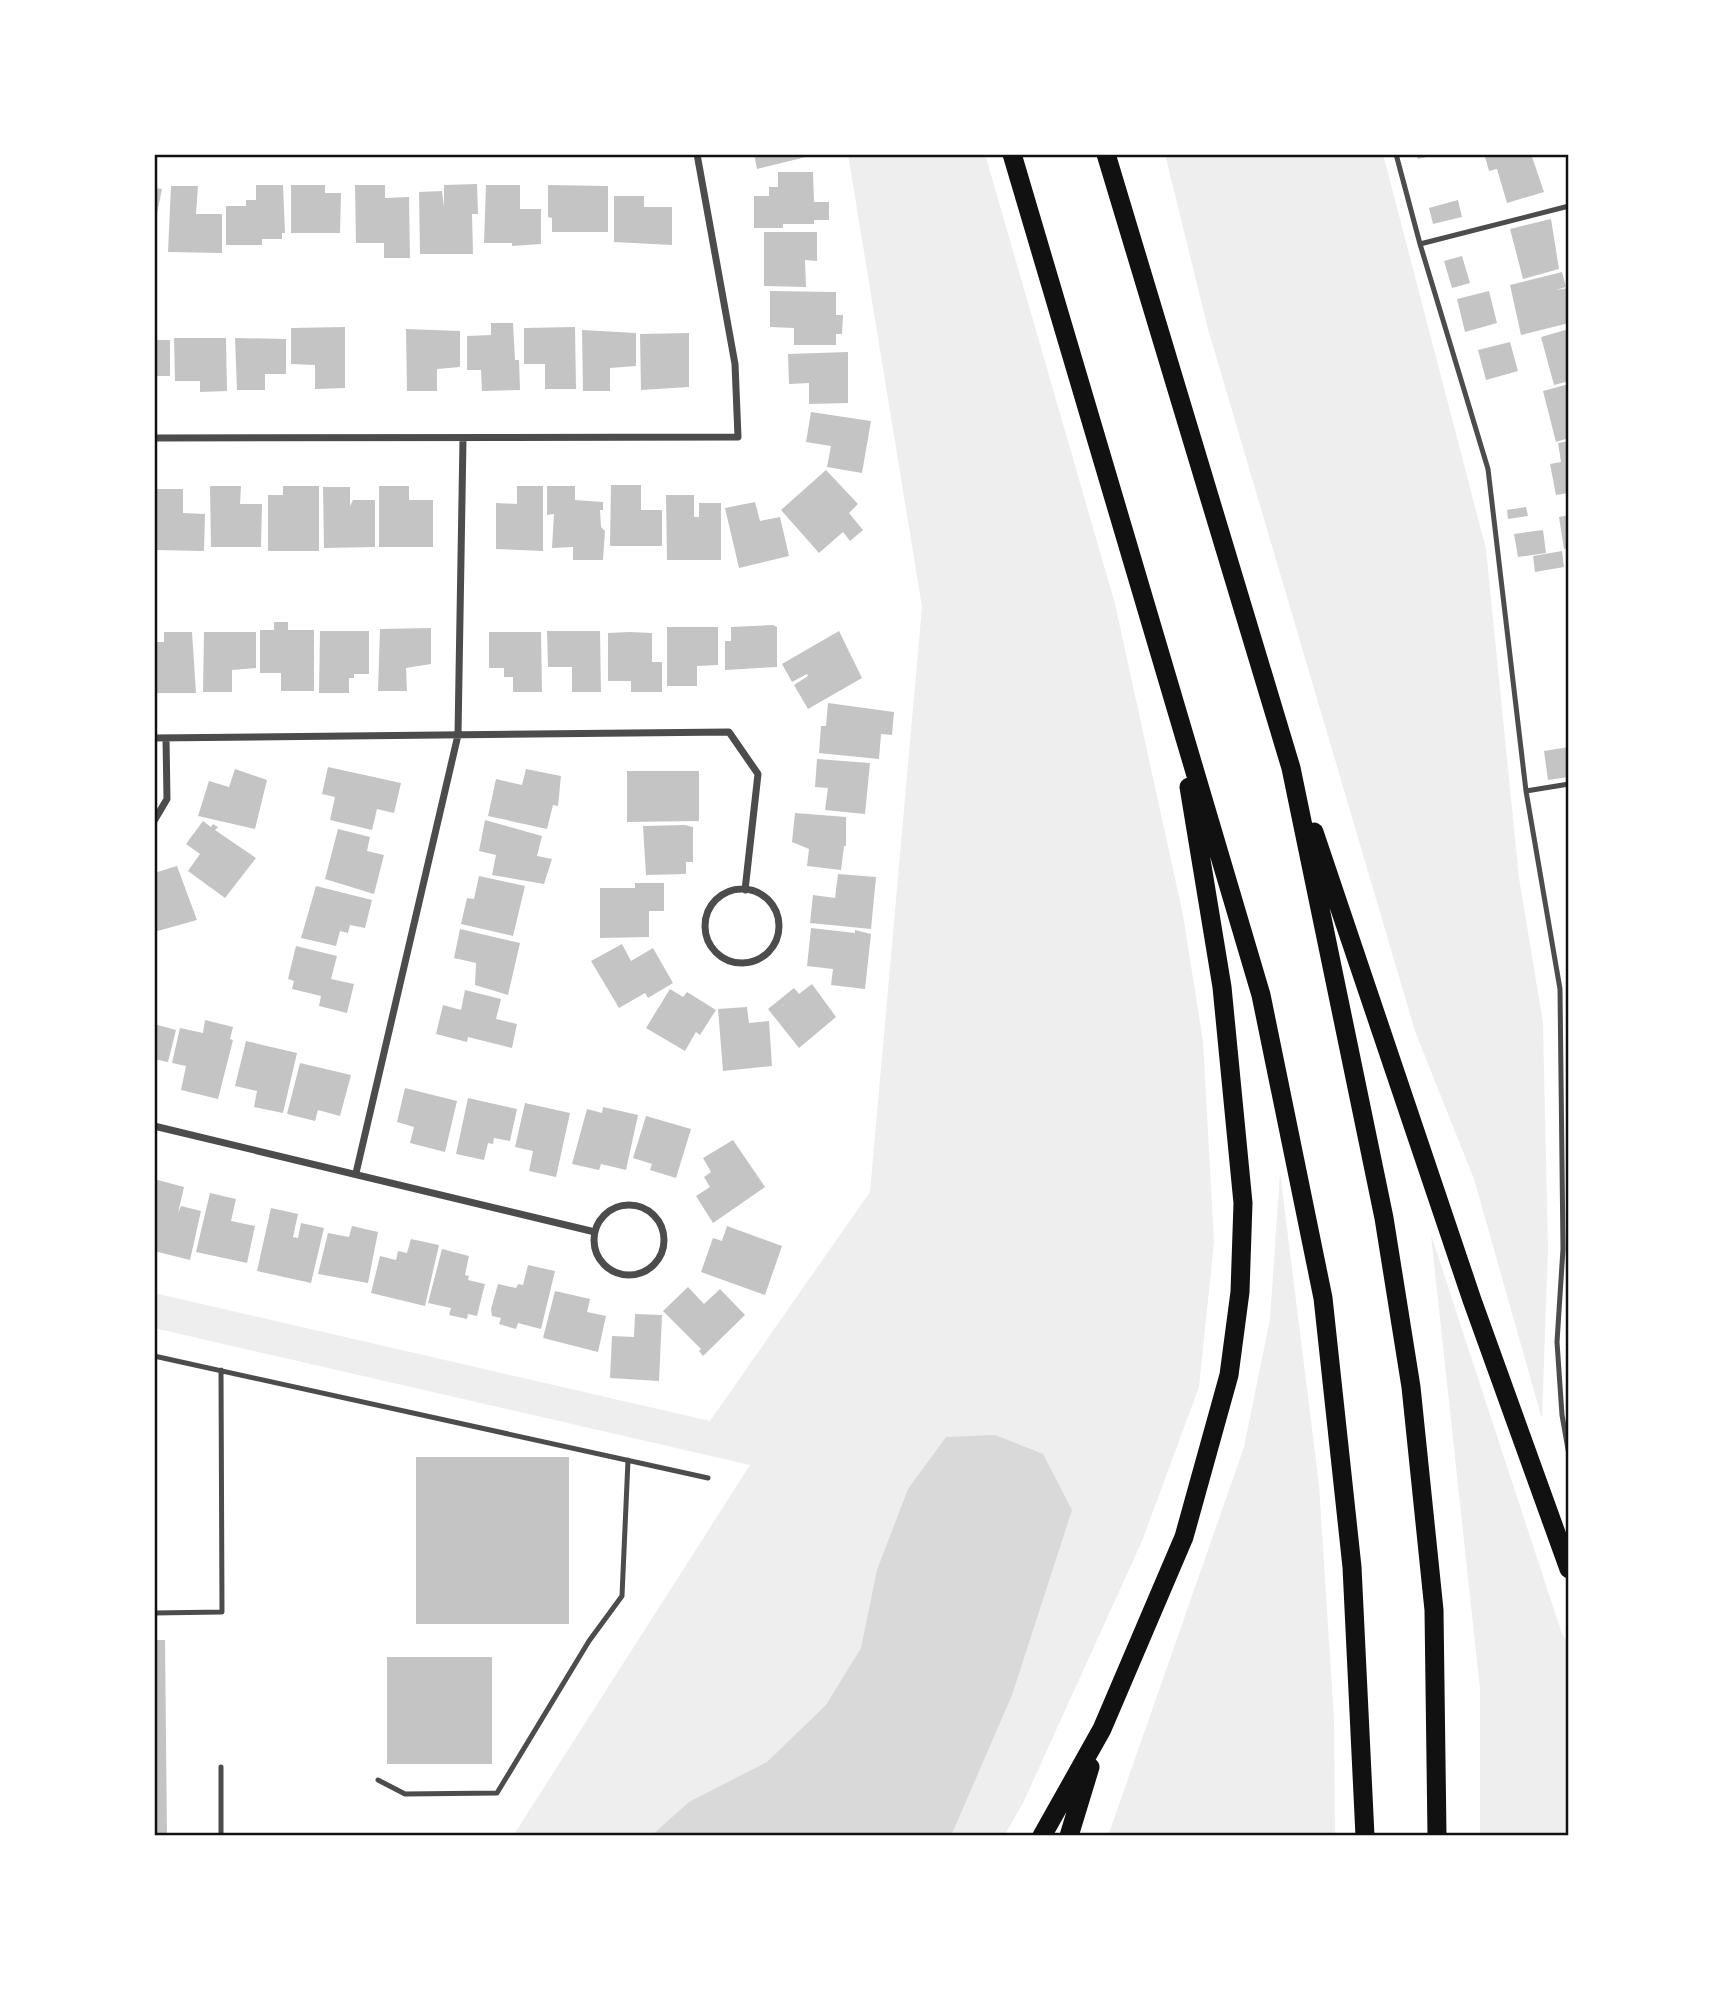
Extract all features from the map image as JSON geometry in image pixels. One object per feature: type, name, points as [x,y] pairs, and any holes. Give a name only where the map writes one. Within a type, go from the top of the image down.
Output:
[{"type":"highway","points":[[1012,154],[1261,995],[1323,1298],[1352,1567],[1366,1836]]},
{"type":"highway","points":[[1105,154],[1291,768],[1339,901],[1472,1300],[1569,1569]]},
{"type":"highway","points":[[1069,1836],[1102,1729],[1184,1537],[1229,1375],[1240,1292],[1243,1203],[1222,987],[1176,707]]},
{"type":"highway","points":[[1291,768],[1384,1218],[1411,1387],[1434,1610],[1437,1836]]},
{"type":"highway","points":[[1042,1836],[1102,1729]]},
{"type":"street","points":[[154,438],[738,438],[735,364],[697,154]]},
{"type":"street","points":[[356,1173],[458,735],[463,439]]},
{"type":"street","points":[[154,738],[729,732],[758,774],[745,890]]},
{"type":"street","points":[[154,821],[167,799],[166,738]]},
{"type":"street","points":[[745,890],[767,898],[779,919],[779,931],[769,952],[760,959],[736,963],[716,952],[708,942],[706,917],[721,896],[745,890]]},
{"type":"street","points":[[154,1126],[595,1233]]},
{"type":"street","points":[[617,1206],[641,1206],[659,1221],[665,1243],[654,1265],[645,1271],[623,1275],[612,1271],[597,1255],[595,1233],[599,1222],[617,1206]]},
{"type":"lane","points":[[1396,154],[1420,244],[1488,469],[1526,791],[1560,989],[1566,1151],[1557,1342],[1569,1455]]},
{"type":"lane","points":[[1420,244],[1569,206]]},
{"type":"lane","points":[[1526,791],[1569,784]]},
{"type":"lane","points":[[154,1356],[708,1478]]},
{"type":"lane","points":[[154,1613],[222,1612],[221,1370]]},
{"type":"lane","points":[[379,1780],[405,1794],[497,1793],[589,1641],[622,1596],[628,1460]]},
{"type":"lane","points":[[221,1767],[221,1836]]},
{"type":"shaded area","points":[[848,154],[985,154],[1115,604],[1183,915],[1203,1041],[1214,1242],[1199,1387],[1142,1541],[1023,1803],[1004,1836],[513,1836],[750,1465],[154,1328],[154,1293],[710,1421],[870,1192],[922,607]]},
{"type":"shaded area","points":[[1165,154],[1383,154],[1486,549],[1519,878],[1543,1023],[1548,1249],[1542,1419],[1474,1179],[1415,1031],[1208,329]]},
{"type":"shaded area","points":[[1280,1172],[1319,1485],[1334,1719],[1335,1836],[1108,1836],[1244,1447],[1270,1319]]},
{"type":"shaded area","points":[[1431,1235],[1562,1634],[1569,1646],[1569,1836],[1480,1836],[1480,1689]]},
{"type":"shaded area","points":[[995,1435],[1043,1454],[1072,1510],[1012,1695],[951,1836],[651,1836],[689,1802],[767,1762],[826,1705],[861,1648],[877,1570],[908,1489],[946,1437]]},
{"type":"building","points":[[754,154],[814,154],[814,155],[757,169]]},
{"type":"building","points":[[1416,154],[1435,154],[1435,155],[1418,159]]},
{"type":"building","points":[[1494,154],[1531,154],[1544,192],[1507,203],[1497,169],[1489,171],[1485,157]]},
{"type":"building","points":[[778,172],[813,172],[814,202],[829,202],[829,220],[814,220],[814,224],[783,224],[783,228],[754,228],[754,196],[769,196],[769,187],[778,187]]},
{"type":"building","points":[[477,184],[478,214],[472,214],[473,254],[420,254],[419,192],[442,191],[444,207],[444,185]]},
{"type":"building","points":[[256,185],[283,185],[285,233],[282,233],[282,239],[262,239],[262,245],[226,245],[226,206],[246,206],[246,200],[256,200]]},
{"type":"building","points":[[291,185],[325,185],[325,193],[341,193],[340,233],[291,233]]},
{"type":"building","points":[[355,185],[385,185],[385,198],[409,197],[410,258],[384,258],[384,243],[356,243]]},
{"type":"building","points":[[486,185],[520,185],[520,209],[541,209],[541,244],[512,246],[512,243],[484,243]]},
{"type":"building","points":[[548,185],[608,186],[608,232],[552,232],[552,218],[548,217]]},
{"type":"building","points":[[171,186],[198,186],[196,214],[222,214],[222,253],[168,252]]},
{"type":"building","points":[[154,188],[162,189],[155,223],[154,223]]},
{"type":"building","points":[[614,196],[644,196],[644,207],[672,207],[672,245],[614,242]]},
{"type":"building","points":[[1458,200],[1462,217],[1433,224],[1429,208]]},
{"type":"building","points":[[1551,219],[1559,269],[1523,279],[1510,229]]},
{"type":"building","points":[[764,232],[817,232],[817,261],[805,260],[806,287],[764,286]]},
{"type":"building","points":[[1462,256],[1470,283],[1452,288],[1444,261]]},
{"type":"building","points":[[1562,272],[1566,287],[1556,290],[1568,288],[1569,323],[1521,335],[1510,285]]},
{"type":"building","points":[[770,291],[836,292],[836,315],[843,315],[842,334],[836,334],[836,345],[794,345],[794,328],[770,327]]},
{"type":"building","points":[[1489,291],[1497,323],[1465,332],[1457,299]]},
{"type":"building","points":[[491,323],[513,323],[515,360],[519,360],[520,390],[482,391],[481,370],[467,370],[467,336],[491,335]]},
{"type":"building","points":[[345,327],[345,388],[315,389],[315,365],[291,364],[291,328]]},
{"type":"building","points":[[575,327],[576,389],[545,389],[545,364],[524,364],[524,328]]},
{"type":"building","points":[[406,329],[460,331],[460,367],[437,369],[437,391],[407,391]]},
{"type":"building","points":[[1569,329],[1569,381],[1554,385],[1541,337]]},
{"type":"building","points":[[582,330],[636,333],[636,366],[610,368],[610,391],[583,391]]},
{"type":"building","points":[[689,333],[689,387],[641,390],[640,334]]},
{"type":"building","points":[[174,338],[226,338],[227,391],[200,392],[200,381],[175,381]]},
{"type":"building","points":[[235,338],[286,339],[286,374],[265,374],[265,390],[237,390]]},
{"type":"building","points":[[154,340],[170,340],[170,376],[154,376]]},
{"type":"building","points":[[1510,342],[1518,371],[1486,380],[1478,350]]},
{"type":"building","points":[[848,352],[848,403],[809,404],[809,383],[789,384],[788,354]]},
{"type":"building","points":[[1569,384],[1569,438],[1556,442],[1543,391]]},
{"type":"building","points":[[811,412],[871,421],[862,473],[827,467],[831,446],[806,442]]},
{"type":"building","points":[[1569,441],[1569,493],[1556,495],[1550,464],[1561,462],[1558,443]]},
{"type":"building","points":[[826,470],[858,504],[849,513],[863,530],[850,541],[843,532],[819,553],[781,510]]},
{"type":"building","points":[[611,485],[641,485],[641,510],[662,510],[662,546],[610,546]]},
{"type":"building","points":[[210,486],[241,486],[240,504],[262,504],[261,547],[211,547]]},
{"type":"building","points":[[283,486],[319,486],[319,551],[268,551],[268,495],[283,495]]},
{"type":"building","points":[[379,486],[409,486],[409,500],[433,500],[433,547],[379,547]]},
{"type":"building","points":[[517,486],[543,486],[543,551],[496,549],[496,503],[517,504]]},
{"type":"building","points":[[547,486],[575,486],[575,500],[603,502],[603,510],[600,510],[601,527],[605,531],[603,560],[573,560],[573,547],[552,548],[554,514],[547,515]]},
{"type":"building","points":[[323,487],[350,487],[350,506],[353,500],[375,500],[375,547],[324,548]]},
{"type":"building","points":[[154,489],[183,489],[183,513],[205,514],[204,551],[154,550]]},
{"type":"building","points":[[666,495],[694,495],[694,517],[699,517],[699,503],[721,503],[721,560],[667,560]]},
{"type":"building","points":[[755,502],[760,521],[780,517],[789,556],[739,568],[725,508]]},
{"type":"building","points":[[1526,507],[1528,516],[1508,519],[1507,510]]},
{"type":"building","points":[[1569,515],[1569,548],[1564,549],[1559,517]]},
{"type":"building","points":[[1543,530],[1546,553],[1518,557],[1514,534]]},
{"type":"building","points":[[1562,551],[1564,567],[1535,572],[1533,556]]},
{"type":"building","points":[[274,622],[288,622],[288,630],[314,630],[314,691],[281,691],[281,673],[260,673],[260,630],[274,630]]},
{"type":"building","points":[[667,627],[718,627],[718,665],[697,666],[697,686],[667,686]]},
{"type":"building","points":[[731,627],[777,627],[777,667],[725,670],[725,641],[731,641]]},
{"type":"building","points":[[431,628],[431,664],[406,668],[407,691],[378,691],[380,629]]},
{"type":"building","points":[[320,631],[369,631],[369,674],[354,674],[354,678],[349,678],[349,693],[319,693]]},
{"type":"building","points":[[547,631],[600,631],[601,692],[572,692],[572,667],[548,667]]},
{"type":"building","points":[[839,631],[862,678],[808,709],[794,685],[808,676],[807,674],[792,682],[782,664]]},
{"type":"building","points":[[164,632],[192,632],[196,693],[154,693],[154,642],[164,642]]},
{"type":"building","points":[[204,632],[256,632],[256,668],[232,670],[232,692],[203,692]]},
{"type":"building","points":[[489,632],[541,632],[542,692],[513,692],[513,677],[504,677],[504,668],[489,668]]},
{"type":"building","points":[[608,633],[652,633],[652,662],[662,662],[662,692],[631,692],[631,681],[608,681]]},
{"type":"building","points":[[828,703],[894,712],[892,735],[881,734],[879,759],[819,753],[821,726],[826,726]]},
{"type":"building","points":[[1569,747],[1569,777],[1548,780],[1544,751]]},
{"type":"building","points":[[817,759],[870,763],[865,814],[825,810],[828,788],[815,787]]},
{"type":"building","points":[[328,767],[401,783],[394,813],[377,809],[372,830],[330,820],[335,797],[322,794]]},
{"type":"building","points":[[235,769],[267,780],[255,829],[198,816],[209,781],[229,787]]},
{"type":"building","points":[[526,769],[561,776],[558,806],[553,805],[547,829],[488,816],[496,779],[522,785]]},
{"type":"building","points":[[627,771],[699,771],[699,821],[627,822]]},
{"type":"building","points":[[795,813],[846,817],[846,846],[841,870],[807,866],[809,849],[792,842]]},
{"type":"building","points":[[485,820],[542,836],[537,856],[552,859],[544,884],[492,875],[496,855],[479,851]]},
{"type":"building","points":[[203,821],[211,827],[213,824],[218,827],[215,830],[256,858],[225,898],[188,871],[200,854],[186,844]]},
{"type":"building","points":[[643,826],[693,827],[693,862],[686,862],[686,874],[646,875]]},
{"type":"building","points":[[338,829],[370,837],[367,851],[384,855],[374,894],[325,879]]},
{"type":"building","points":[[177,866],[197,920],[154,932],[154,873]]},
{"type":"building","points":[[838,874],[876,877],[871,929],[810,923],[813,895],[835,898]]},
{"type":"building","points":[[479,876],[525,886],[513,936],[461,924],[467,898],[474,899]]},
{"type":"building","points":[[635,883],[664,883],[664,911],[649,911],[649,937],[600,938],[600,888],[635,888]]},
{"type":"building","points":[[316,886],[372,900],[365,928],[350,925],[348,933],[340,931],[336,946],[301,938]]},
{"type":"building","points":[[811,928],[855,933],[855,930],[871,934],[865,989],[831,985],[833,969],[807,966]]},
{"type":"building","points":[[460,929],[520,943],[508,995],[475,985],[476,963],[454,958]]},
{"type":"building","points":[[622,944],[631,961],[653,948],[673,983],[648,998],[645,993],[619,1008],[591,961]]},
{"type":"building","points":[[296,946],[337,956],[331,979],[354,984],[347,1013],[319,1006],[321,996],[292,989],[294,981],[288,979]]},
{"type":"building","points":[[812,984],[836,1017],[799,1048],[768,1009],[794,988],[799,994]]},
{"type":"building","points":[[670,989],[683,997],[687,992],[716,1010],[700,1035],[696,1032],[685,1051],[646,1028]]},
{"type":"building","points":[[465,990],[501,999],[496,1019],[517,1024],[512,1048],[468,1037],[467,1042],[436,1034],[443,1005],[461,1010]]},
{"type":"building","points":[[747,1007],[749,1023],[769,1021],[772,1066],[723,1071],[718,1009]]},
{"type":"building","points":[[205,1020],[233,1027],[230,1039],[233,1040],[218,1099],[181,1090],[186,1066],[172,1063],[180,1028],[203,1033]]},
{"type":"building","points":[[154,1024],[176,1030],[168,1062],[154,1059]]},
{"type":"building","points":[[246,1041],[297,1053],[283,1113],[254,1107],[257,1091],[235,1086]]},
{"type":"building","points":[[300,1063],[351,1075],[340,1116],[318,1110],[315,1121],[287,1114]]},
{"type":"building","points":[[405,1088],[457,1101],[445,1152],[410,1143],[414,1127],[397,1122]]},
{"type":"building","points":[[468,1098],[517,1109],[510,1141],[494,1138],[493,1144],[488,1143],[484,1160],[456,1154]]},
{"type":"building","points":[[525,1103],[570,1113],[556,1177],[529,1171],[533,1151],[515,1147]]},
{"type":"building","points":[[603,1107],[638,1115],[626,1170],[601,1164],[599,1170],[572,1164],[587,1109],[602,1113]]},
{"type":"building","points":[[646,1116],[691,1129],[676,1178],[650,1170],[652,1164],[633,1158]]},
{"type":"building","points":[[733,1140],[765,1187],[713,1223],[696,1196],[710,1187],[704,1177],[711,1172],[703,1158]]},
{"type":"building","points":[[154,1179],[184,1187],[178,1213],[181,1206],[201,1211],[190,1260],[154,1251]]},
{"type":"building","points":[[210,1193],[236,1199],[231,1221],[255,1226],[247,1263],[196,1252]]},
{"type":"building","points":[[271,1208],[298,1214],[293,1237],[298,1238],[301,1223],[324,1228],[311,1283],[257,1271]]},
{"type":"building","points":[[352,1226],[378,1232],[368,1283],[318,1274],[328,1233],[349,1237]]},
{"type":"building","points":[[727,1226],[782,1246],[765,1295],[701,1272],[713,1238],[722,1241]]},
{"type":"building","points":[[411,1239],[439,1245],[425,1306],[371,1293],[380,1256],[396,1260],[398,1251],[407,1253]]},
{"type":"building","points":[[442,1249],[469,1256],[465,1275],[469,1276],[468,1280],[485,1284],[477,1316],[468,1314],[467,1319],[449,1315],[451,1308],[428,1303]]},
{"type":"building","points":[[528,1265],[555,1271],[541,1329],[518,1323],[516,1329],[499,1324],[501,1318],[492,1316],[491,1309],[498,1284],[516,1288],[518,1284],[523,1285]]},
{"type":"building","points":[[688,1287],[704,1304],[720,1289],[745,1315],[703,1356],[699,1351],[701,1349],[663,1311]]},
{"type":"building","points":[[555,1291],[590,1299],[587,1312],[606,1316],[598,1352],[543,1338]]},
{"type":"building","points":[[635,1314],[662,1315],[659,1381],[610,1378],[612,1336],[634,1337]]},
{"type":"building","points":[[416,1457],[569,1457],[569,1624],[416,1624]]},
{"type":"building","points":[[154,1640],[165,1640],[167,1836],[154,1836]]},
{"type":"building","points":[[387,1657],[492,1657],[492,1764],[387,1764]]}]
